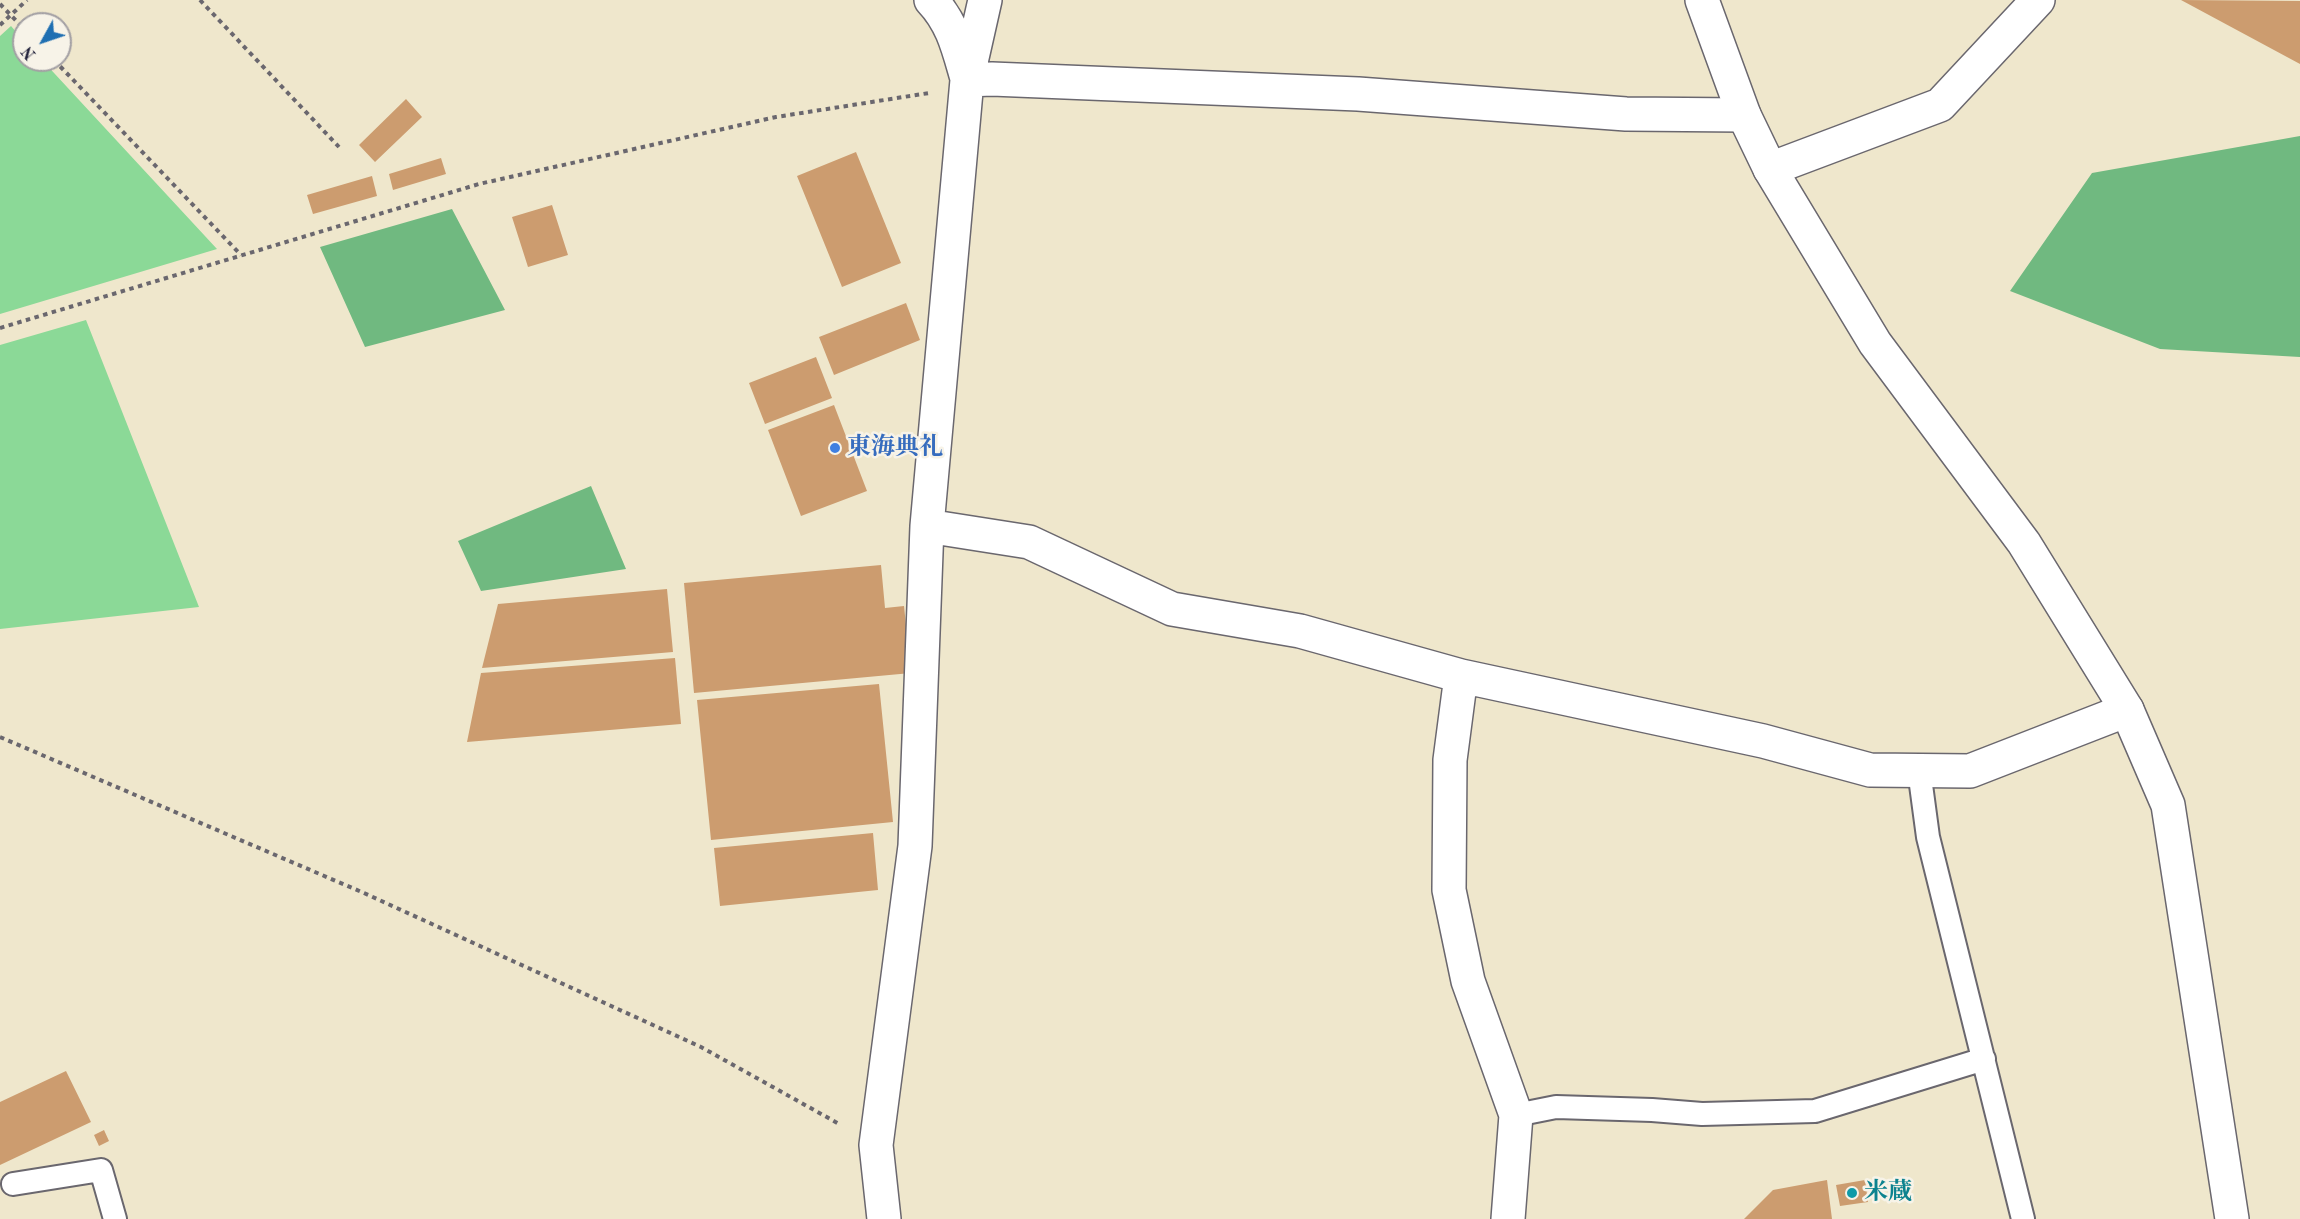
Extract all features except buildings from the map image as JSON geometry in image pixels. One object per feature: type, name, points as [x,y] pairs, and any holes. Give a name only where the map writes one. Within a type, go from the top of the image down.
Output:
[{"type":"street","points":[[931,0],[941,11],[956,36],[967,80]]},
{"type":"street","points":[[884,1219],[876,1145],[915,846],[927,526],[967,80],[985,0]]},
{"type":"street","points":[[1702,0],[1744,115],[1770,170],[1875,343],[2024,543],[2127,710],[2168,805],[2232,1219]]},
{"type":"street","points":[[1770,170],[1940,105],[2038,0]]},
{"type":"street","points":[[967,80],[992,79],[1358,94],[1626,114],[1744,115]]},
{"type":"street","points":[[927,526],[1029,542],[1172,609],[1300,631],[1461,676],[1762,741],[1870,770],[1970,771],[2127,710]]},
{"type":"street","points":[[1461,676],[1450,760],[1449,890],[1468,981],[1516,1115],[1508,1219]]},
{"type":"lane","points":[[1919,770],[1928,837],[2023,1219]]},
{"type":"lane","points":[[1516,1115],[1556,1107],[1702,1114],[1815,1111],[1984,1059]]},
{"type":"lane","points":[[13,1184],[101,1170],[115,1219]]},
{"type":"path","points":[[0,25],[27,0]]},
{"type":"path","points":[[200,0],[339,147]]},
{"type":"path","points":[[0,4],[11,15]]},
{"type":"path","points":[[66,72],[241,255]]},
{"type":"path","points":[[0,328],[479,184],[776,117],[945,91],[967,80]]},
{"type":"path","points":[[0,737],[364,893],[700,1047],[876,1145]]},
{"type":"green space","points":[[12,27],[12,72],[53,72],[217,249],[0,314],[0,36]]},
{"type":"green space","points":[[2300,136],[2300,357],[2160,349],[2010,291],[2092,173]]},
{"type":"green space","points":[[452,209],[505,310],[365,347],[320,247]]},
{"type":"green space","points":[[86,320],[199,607],[0,629],[0,345]]},
{"type":"green space","points":[[591,486],[626,569],[481,591],[458,541]]},
{"type":"place","name":"東海典礼","points":[[835,448]]},
{"type":"place","name":"米蔵","points":[[1852,1193]]}]
